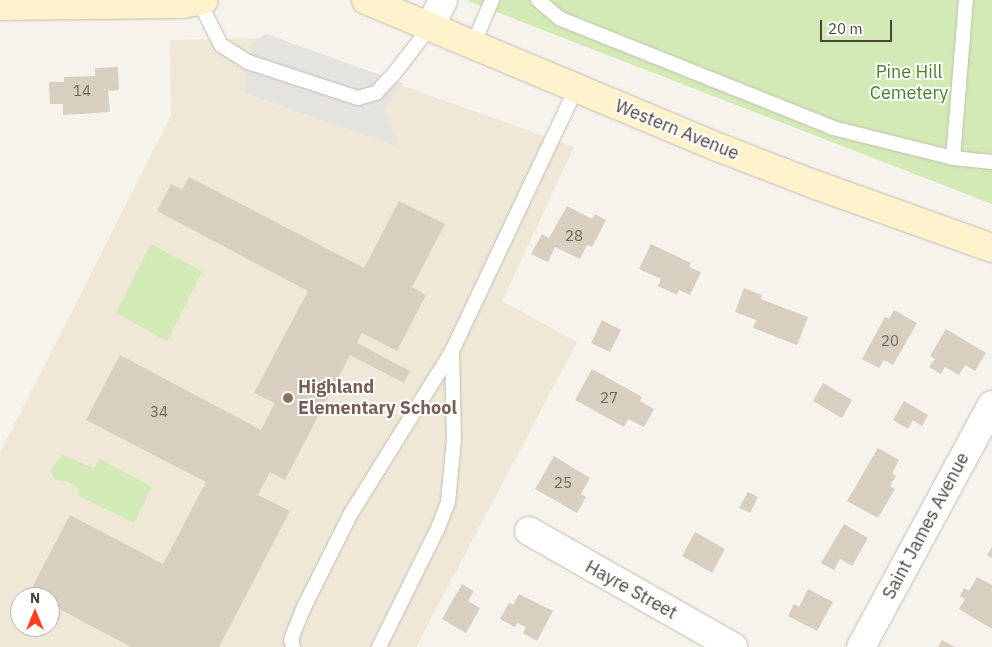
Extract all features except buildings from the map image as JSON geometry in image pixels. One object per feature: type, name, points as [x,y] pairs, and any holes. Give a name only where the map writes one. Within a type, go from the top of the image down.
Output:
[{"type":"main road","points":[[0,6],[182,4],[202,0]]},
{"type":"main road","name":"Western Avenue","points":[[366,0],[576,89],[816,185],[992,248]]},
{"type":"street","points":[[430,27],[443,0]]},
{"type":"street","name":"Saint James Avenue","points":[[861,647],[992,406]]},
{"type":"street","name":"Hayre Street","points":[[529,531],[733,647]]},
{"type":"lane","points":[[202,0],[222,45],[248,62],[358,98],[376,93],[430,27]]},
{"type":"lane","points":[[473,45],[492,0]]},
{"type":"lane","points":[[538,0],[561,19],[833,128],[952,158],[992,162]]},
{"type":"lane","points":[[952,158],[966,0]]},
{"type":"lane","points":[[293,647],[291,639],[304,607],[350,515],[452,351],[576,89]]},
{"type":"lane","points":[[379,647],[437,530],[448,502],[454,440],[452,351]]},
{"type":"shaded area","points":[[266,34],[403,83],[384,108],[399,147],[245,93],[246,72],[253,43]]},
{"type":"shaded area","name":"Highland Elementary School","points":[[270,38],[574,147],[502,301],[577,342],[416,647],[0,647],[0,453],[171,116],[170,40]]},
{"type":"green space","name":"Pine Hill Cemetery","points":[[992,0],[992,204],[468,1]]},
{"type":"green space","points":[[151,244],[202,271],[167,341],[116,313]]},
{"type":"green space","points":[[62,455],[94,468],[100,459],[152,487],[134,523],[79,496],[79,489],[69,482],[55,480],[50,471]]},
{"type":"place","name":"Highland Elementary School","points":[[288,398]]}]
